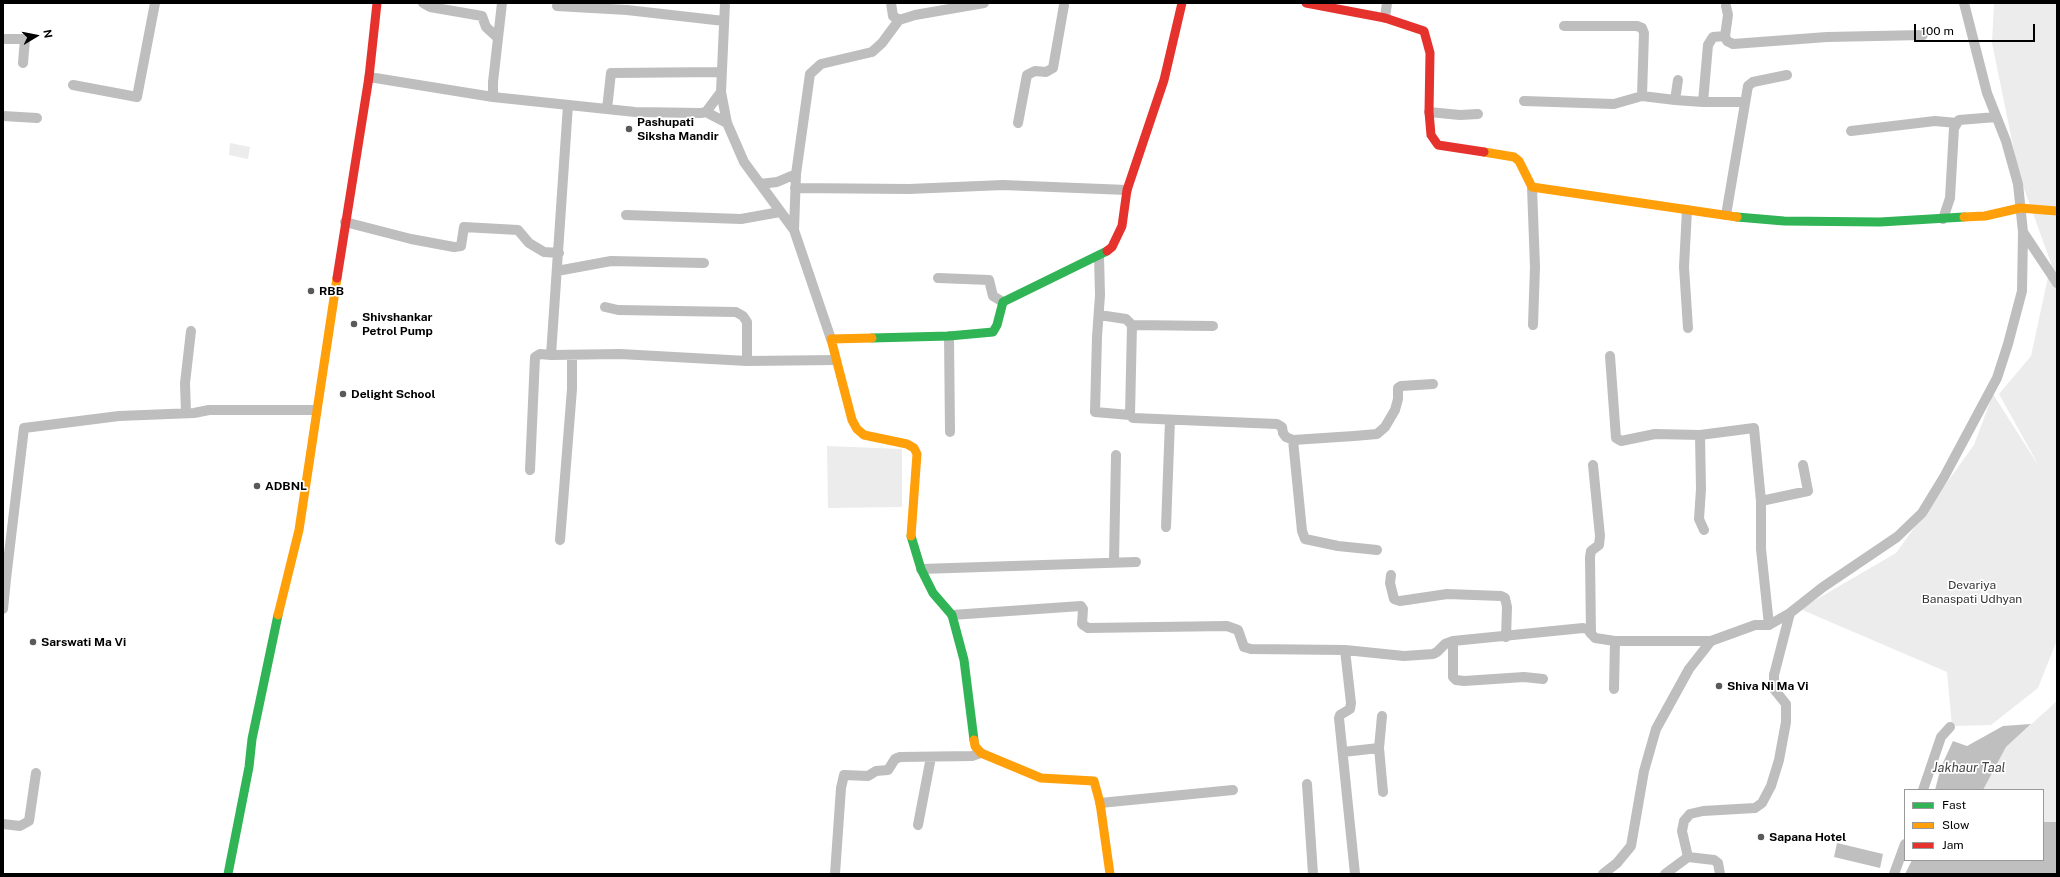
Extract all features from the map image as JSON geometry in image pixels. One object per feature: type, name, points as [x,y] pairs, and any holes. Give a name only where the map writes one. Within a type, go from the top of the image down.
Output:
[{"type":"street","points":[[73,85],[137,97],[155,3]]},
{"type":"street","points":[[228,874],[249,767],[252,739],[268,657],[299,530],[345,222],[369,77],[378,3]]},
{"type":"street","points":[[422,3],[430,7],[482,16],[486,27],[498,38]]},
{"type":"street","points":[[493,97],[492,82],[502,3]]},
{"type":"street","points":[[725,3],[721,72],[722,92],[727,123],[744,162],[794,230],[832,339],[835,360],[852,420],[857,429],[864,435],[907,444],[914,448],[917,454],[911,534],[921,569],[934,593],[952,615],[964,660],[975,746],[981,753],[1041,778],[1094,781],[1100,803],[1110,874]]},
{"type":"street","points":[[891,3],[893,16],[899,20]]},
{"type":"street","points":[[794,230],[796,174],[810,74],[821,64],[872,52],[882,43],[899,20],[915,15],[984,3]]},
{"type":"street","points":[[1003,302],[1100,256],[1112,247],[1122,226],[1128,190],[1164,80],[1182,3]]},
{"type":"street","points":[[1306,3],[1385,18],[1424,31],[1430,53],[1430,135],[1438,145],[1514,157],[1519,161],[1532,187],[1535,267],[1534,325]]},
{"type":"street","points":[[1385,18],[1387,3]]},
{"type":"street","points":[[952,615],[1081,606],[1083,609],[1082,624],[1088,628],[1226,626],[1238,630],[1244,647],[1251,649],[1346,650],[1404,656],[1433,654],[1445,644],[1453,641],[1506,637],[1582,628],[1587,629],[1595,638],[1615,641],[1711,641],[1755,625],[1769,625],[1790,613],[1823,587],[1897,537],[1922,512],[1997,378],[2008,344],[2022,291],[2023,232],[2018,184],[2006,142],[1987,93],[1964,3]]},
{"type":"street","points":[[1018,123],[1027,75],[1035,71],[1046,72],[1053,68],[1062,4]]},
{"type":"street","points":[[557,6],[587,5],[683,15],[724,21]]},
{"type":"street","points":[[1726,6],[1728,15],[1725,36],[1728,41],[1733,44],[1827,37],[1923,35]]},
{"type":"street","points":[[1564,26],[1636,26],[1642,28],[1644,33],[1642,96]]},
{"type":"street","points":[[1703,102],[1710,40],[1713,37],[1725,36]]},
{"type":"street","points":[[3,39],[25,39],[23,63]]},
{"type":"street","points":[[607,109],[611,73],[721,72]]},
{"type":"street","points":[[1726,215],[1748,86],[1753,82],[1787,75]]},
{"type":"street","points":[[369,77],[493,97],[635,112],[706,112],[727,123]]},
{"type":"street","points":[[1675,100],[1678,80]]},
{"type":"street","points":[[706,112],[722,92]]},
{"type":"street","points":[[1524,101],[1614,104],[1642,96],[1703,102],[1745,102]]},
{"type":"street","points":[[552,355],[568,105]]},
{"type":"street","points":[[1429,112],[1460,115],[1478,114]]},
{"type":"street","points":[[3,116],[37,118]]},
{"type":"street","points":[[1943,219],[1950,198],[1954,128],[1959,120],[1996,117]]},
{"type":"street","points":[[1851,131],[1935,121],[1957,123]]},
{"type":"street","points":[[760,184],[777,182],[796,174]]},
{"type":"street","points":[[795,188],[909,189],[1003,185],[1128,190]]},
{"type":"street","points":[[1532,187],[1687,210],[1784,221],[1880,222],[1985,216],[2020,208],[2057,211]]},
{"type":"street","points":[[1687,210],[1684,267],[1688,328]]},
{"type":"street","points":[[626,215],[741,219],[780,212]]},
{"type":"street","points":[[345,222],[411,239],[454,247],[461,246],[464,227],[518,230],[529,243],[544,252],[558,253]]},
{"type":"street","points":[[2023,232],[2057,283]]},
{"type":"street","points":[[1100,256],[1095,412],[1130,415],[1133,418],[1277,424],[1282,427],[1283,433],[1286,437],[1293,440],[1377,434],[1385,427],[1395,410],[1398,399],[1398,388],[1401,386],[1433,384]]},
{"type":"street","points":[[557,271],[611,261],[704,263]]},
{"type":"street","points":[[938,278],[989,280],[993,296],[1003,302]]},
{"type":"street","points":[[832,339],[949,336],[993,332],[997,325],[1003,302]]},
{"type":"street","points":[[605,307],[618,310],[736,312],[743,316],[747,322],[747,361]]},
{"type":"street","points":[[1099,315],[1126,319],[1132,325],[1213,326]]},
{"type":"street","points":[[1130,415],[1132,325]]},
{"type":"street","points":[[186,413],[185,383],[191,330]]},
{"type":"street","points":[[949,336],[950,432]]},
{"type":"street","points":[[530,470],[535,357],[540,354],[620,354],[747,361],[835,360]]},
{"type":"street","points":[[560,540],[572,389],[572,355]]},
{"type":"street","points":[[1610,356],[1616,438],[1621,441],[1655,434],[1700,434],[1754,428],[1761,501],[1761,549],[1769,625]]},
{"type":"street","points":[[3,609],[4,579],[24,428],[118,416],[186,413],[210,410],[316,410]]},
{"type":"street","points":[[1166,527],[1170,420]]},
{"type":"street","points":[[1700,434],[1701,489],[1699,519],[1704,530]]},
{"type":"street","points":[[1293,440],[1302,531],[1305,539],[1338,546],[1378,550]]},
{"type":"street","points":[[1114,562],[1116,455]]},
{"type":"street","points":[[1591,634],[1590,557],[1591,551],[1599,545],[1600,536],[1593,465]]},
{"type":"street","points":[[1761,501],[1808,492],[1803,465]]},
{"type":"street","points":[[921,569],[1136,562]]},
{"type":"street","points":[[1391,575],[1390,583],[1394,599],[1400,601],[1446,594],[1501,596],[1504,598],[1507,607],[1506,637]]},
{"type":"street","points":[[1688,857],[1682,831],[1684,821],[1690,814],[1703,811],[1755,808],[1762,803],[1772,786],[1779,760],[1786,722],[1786,704],[1774,689],[1774,675],[1790,613]]},
{"type":"street","points":[[1453,641],[1453,677],[1456,680],[1464,681],[1524,676],[1543,678]]},
{"type":"street","points":[[1614,689],[1615,641]]},
{"type":"street","points":[[1603,874],[1617,863],[1632,846],[1644,771],[1656,729],[1690,669],[1711,641]]},
{"type":"street","points":[[1346,650],[1351,703],[1350,709],[1340,715],[1339,718],[1355,874]]},
{"type":"street","points":[[1382,716],[1379,748],[1383,792]]},
{"type":"street","points":[[1923,789],[1941,737],[1950,727]]},
{"type":"street","points":[[1343,752],[1379,748]]},
{"type":"street","points":[[835,874],[841,788],[844,775],[868,776],[876,771],[888,770],[895,758],[900,757],[972,756],[981,753]]},
{"type":"street","points":[[918,825],[930,757]]},
{"type":"street","points":[[3,824],[20,826],[29,821],[36,773]]},
{"type":"street","points":[[1307,784],[1313,874]]},
{"type":"street","points":[[1100,803],[1233,790]]},
{"type":"street","points":[[1894,874],[1904,847]]},
{"type":"street","points":[[1665,874],[1688,857],[1714,860],[1718,863],[1720,874]]},
{"type":"street","points":[[1615,874],[1617,863]]},
{"type":"green space","name":"Devariya Banaspati Udhyan","points":[[1994,3],[2057,3],[2057,640],[2038,688],[1991,725],[1952,726],[1947,672],[1800,609],[1896,553],[1974,445],[1993,394],[2040,468],[1999,394],[2031,356],[2051,263],[2019,175],[1992,43]]},
{"type":"green space","points":[[230,143],[250,147],[248,159],[229,155]]},
{"type":"green space","points":[[827,446],[902,449],[902,507],[828,508]]},
{"type":"green space","points":[[2057,701],[2057,822],[2044,822],[2044,789],[1984,789],[2006,747]]},
{"type":"water","name":"Jakhaur Taal","points":[[2031,724],[2006,747],[1984,789],[1935,789],[1941,767],[1953,741],[1967,746],[2003,726]]},
{"type":"water","points":[[2044,822],[2057,822],[2057,874],[1905,874],[1912,861],[2044,861]]},
{"type":"water","points":[[1837,843],[1883,854],[1880,868],[1834,857]]},
{"type":"traffic: fast","points":[[1737,217],[1784,221],[1880,222],[1964,217]]},
{"type":"traffic: fast","points":[[872,338],[949,336],[993,332],[997,325],[1003,302],[1107,251]]},
{"type":"traffic: fast","points":[[911,536],[921,569],[933,593],[952,615],[964,660],[974,740]]},
{"type":"traffic: fast","points":[[228,874],[249,767],[252,739],[278,615]]},
{"type":"traffic: slow","points":[[1484,152],[1514,157],[1519,161],[1532,187],[1737,217]]},
{"type":"traffic: slow","points":[[1964,217],[1985,216],[2020,208],[2057,211]]},
{"type":"traffic: slow","points":[[278,615],[299,530],[337,278]]},
{"type":"traffic: slow","points":[[872,338],[831,339],[852,420],[857,429],[864,435],[907,444],[914,448],[917,454],[911,536]]},
{"type":"traffic: slow","points":[[974,740],[975,746],[981,753],[1041,778],[1094,781],[1100,803],[1110,874]]},
{"type":"traffic: jam","points":[[337,278],[369,77],[377,3]]},
{"type":"traffic: jam","points":[[1107,251],[1112,247],[1122,226],[1127,190],[1164,80],[1182,3]]},
{"type":"traffic: jam","points":[[1306,3],[1385,18],[1424,31],[1430,53],[1429,112],[1431,135],[1438,145],[1484,152]]},
{"type":"place","name":"Pashupati Siksha Mandir","points":[[629,129]]},
{"type":"place","name":"RBB","points":[[311,291]]},
{"type":"place","name":"Shivshankar Petrol Pump","points":[[354,324]]},
{"type":"place","name":"Delight School","points":[[343,394]]},
{"type":"place","name":"ADBNL","points":[[257,486]]},
{"type":"place","name":"Sarswati Ma Vi","points":[[33,642]]},
{"type":"place","name":"Shiva Ni Ma Vi","points":[[1719,686]]},
{"type":"place","name":"Sapana Hotel","points":[[1761,837]]}]
